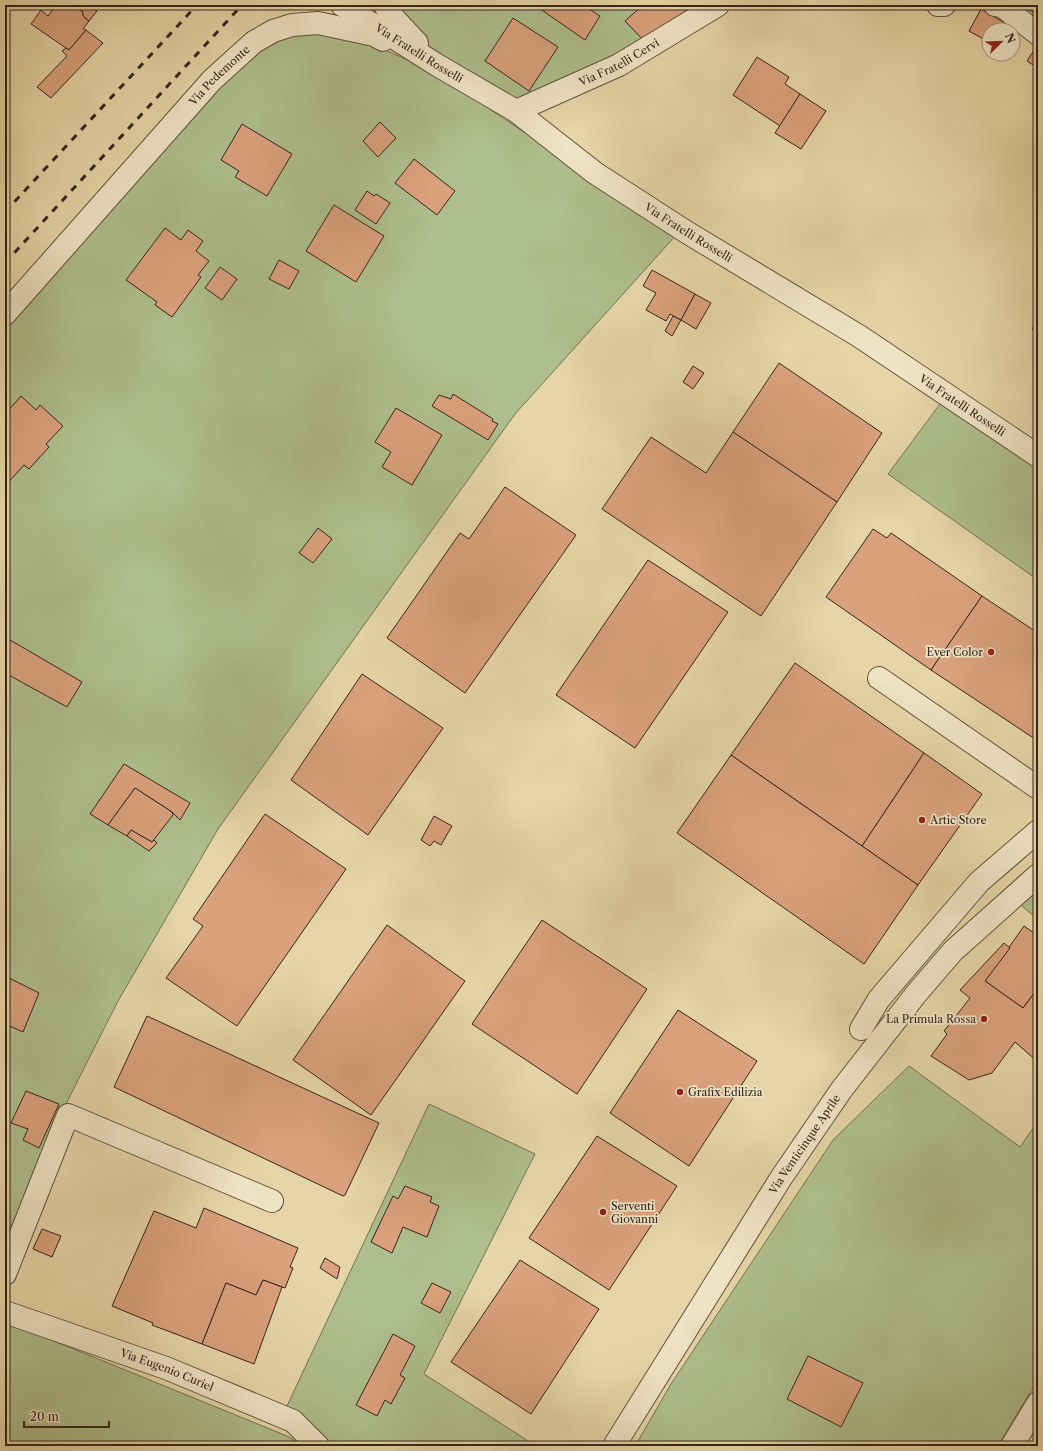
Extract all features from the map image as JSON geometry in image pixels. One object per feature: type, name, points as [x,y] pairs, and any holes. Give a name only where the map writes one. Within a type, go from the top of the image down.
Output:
[{"type":"street","name":"Via Fratelli Rosselli","points":[[342,5],[436,65],[516,111],[595,173],[688,233],[859,336],[1038,456]]},
{"type":"street","points":[[384,5],[389,14],[436,65]]},
{"type":"street","name":"Via Fratelli Cervi","points":[[516,111],[619,65],[718,5]]},
{"type":"street","points":[[938,5],[944,5]]},
{"type":"street","points":[[995,5],[1002,6],[1038,34]]},
{"type":"street","name":"Via Pedemonte","points":[[5,314],[212,80],[254,42],[272,31],[292,25],[318,23],[374,35],[436,65]]},
{"type":"street","points":[[879,678],[1038,788]]},
{"type":"street","points":[[861,1030],[879,998],[979,882],[1038,831]]},
{"type":"street","name":"Via Venticinque Aprile","points":[[614,1446],[781,1178],[842,1089],[916,994],[953,951],[1038,875]]},
{"type":"street","points":[[5,1274],[68,1115],[272,1201]]},
{"type":"street","name":"Via Eugenio Curiel","points":[[5,1312],[166,1368],[293,1421],[318,1446]]},
{"type":"street","points":[[1012,1446],[1038,1403]]},
{"type":"green space","points":[[392,5],[706,5],[616,59],[516,104],[441,60]]},
{"type":"green space","points":[[1011,5],[1038,5],[1038,26]]},
{"type":"green space","points":[[293,33],[340,35],[370,43],[434,72],[677,234],[515,414],[218,829],[118,1001],[69,1098],[5,1240],[5,329],[218,87],[260,50]]},
{"type":"green space","points":[[943,400],[1038,466],[1038,580],[888,474]]},
{"type":"green space","points":[[1038,888],[1038,920],[1020,904]]},
{"type":"green space","points":[[909,1066],[1020,1147],[1038,1121],[1038,1379],[998,1446],[635,1446],[671,1384],[833,1140]]},
{"type":"green space","points":[[429,1104],[535,1154],[424,1374],[536,1446],[328,1446],[286,1408]]},
{"type":"green space","points":[[5,1321],[287,1436],[304,1446],[5,1446]]},
{"type":"building","points":[[56,5],[72,5],[83,12],[83,16],[89,21],[83,29],[86,30],[69,50],[31,24],[41,10],[48,16]]},
{"type":"building","points":[[72,5],[87,5],[97,11],[89,21],[83,16],[83,12]]},
{"type":"building","points":[[540,5],[583,5],[600,16],[585,40],[539,8]]},
{"type":"building","points":[[643,5],[692,5],[649,46],[625,21]]},
{"type":"building","points":[[1027,5],[1038,5],[1038,16],[1026,7]]},
{"type":"building","points":[[981,9],[1003,22],[981,22],[981,38],[969,31]]},
{"type":"building","points":[[513,18],[558,47],[529,91],[485,61]]},
{"type":"building","points":[[86,30],[103,43],[51,98],[37,87],[67,56],[62,51],[66,48],[69,50]]},
{"type":"building","points":[[1036,47],[1038,49],[1038,68],[1027,61]]},
{"type":"building","points":[[757,57],[789,77],[785,84],[800,94],[780,126],[733,95]]},
{"type":"building","points":[[800,94],[826,111],[801,149],[775,133]]},
{"type":"building","points":[[380,122],[396,138],[378,157],[363,141]]},
{"type":"building","points":[[242,124],[292,154],[267,196],[235,177],[239,171],[221,160]]},
{"type":"building","points":[[414,159],[455,191],[437,215],[395,183]]},
{"type":"building","points":[[367,191],[374,196],[376,194],[390,203],[376,224],[355,210]]},
{"type":"building","points":[[334,205],[384,236],[356,282],[306,251]]},
{"type":"building","points":[[165,228],[181,240],[188,230],[203,241],[196,251],[209,261],[198,275],[201,277],[172,317],[155,305],[157,302],[126,280]]},
{"type":"building","points":[[279,260],[299,271],[289,289],[269,279]]},
{"type":"building","points":[[220,267],[237,279],[222,300],[205,288]]},
{"type":"building","points":[[652,270],[695,294],[681,320],[670,314],[666,321],[646,310],[656,293],[643,286]]},
{"type":"building","points":[[695,294],[711,303],[696,329],[681,320]]},
{"type":"building","points":[[673,316],[681,320],[672,336],[665,331]]},
{"type":"building","points":[[1038,319],[1038,333],[1032,329]]},
{"type":"building","points":[[779,363],[882,433],[837,502],[733,432]]},
{"type":"building","points":[[693,366],[704,373],[693,389],[683,382]]},
{"type":"building","points":[[453,394],[493,419],[492,421],[498,424],[488,440],[432,406],[439,395],[451,399]]},
{"type":"building","points":[[21,396],[36,410],[40,405],[63,426],[46,444],[49,447],[29,469],[24,465],[6,485],[5,410],[7,412]]},
{"type":"building","points":[[396,408],[442,435],[412,485],[382,467],[391,452],[375,442]]},
{"type":"building","points":[[733,432],[837,502],[761,616],[602,509],[651,437],[706,473]]},
{"type":"building","points":[[505,487],[576,535],[465,693],[387,638],[460,533],[469,539]]},
{"type":"building","points":[[318,528],[332,539],[313,563],[299,553]]},
{"type":"building","points":[[873,529],[887,538],[891,533],[982,596],[931,670],[826,597]]},
{"type":"building","points":[[648,560],[728,612],[635,748],[556,695]]},
{"type":"building","name":"Ever Color","points":[[982,596],[1038,633],[1038,741],[931,670]]},
{"type":"building","points":[[5,637],[82,682],[67,707],[5,673]]},
{"type":"building","points":[[795,663],[924,753],[862,846],[731,755]]},
{"type":"building","points":[[362,674],[443,728],[368,835],[291,780]]},
{"type":"building","name":"Artic Store","points":[[924,753],[982,794],[918,885],[862,846]]},
{"type":"building","points":[[731,755],[918,885],[864,964],[677,833]]},
{"type":"building","points":[[124,764],[190,803],[180,820],[172,812],[135,788],[108,825],[90,814]]},
{"type":"building","points":[[135,788],[172,812],[173,815],[152,842],[131,830],[127,836],[108,825]]},
{"type":"building","points":[[265,814],[346,869],[237,1026],[166,978],[203,926],[193,919]]},
{"type":"building","points":[[434,816],[452,826],[441,845],[434,841],[430,846],[421,840]]},
{"type":"building","points":[[131,830],[152,842],[154,840],[157,843],[149,851],[127,836]]},
{"type":"building","points":[[542,920],[647,989],[577,1094],[472,1024]]},
{"type":"building","points":[[387,925],[465,981],[371,1115],[293,1060]]},
{"type":"building","points":[[1024,926],[1038,936],[1038,988],[1023,1008],[985,981]]},
{"type":"building","points":[[1004,943],[1010,948],[985,981],[1023,1008],[1038,988],[1038,1062],[1015,1042],[992,1073],[969,1080],[931,1056],[947,1034],[944,1031],[970,998],[960,990]]},
{"type":"building","points":[[5,963],[9,965],[5,974]]},
{"type":"building","points":[[5,976],[39,993],[23,1032],[5,1024]]},
{"type":"building","name":"Grafix Edilizia","points":[[678,1010],[757,1061],[689,1166],[610,1113]]},
{"type":"building","points":[[147,1016],[379,1123],[345,1195],[343,1196],[114,1087]]},
{"type":"building","points":[[26,1091],[59,1104],[39,1148],[23,1140],[28,1129],[11,1123]]},
{"type":"building","name":"Serventi Giovanni","points":[[597,1136],[677,1186],[609,1290],[529,1238]]},
{"type":"building","points":[[405,1186],[432,1197],[430,1202],[439,1206],[427,1237],[403,1227],[392,1253],[371,1242],[393,1196],[398,1199]]},
{"type":"building","points":[[204,1208],[298,1248],[290,1267],[293,1268],[285,1288],[263,1280],[256,1295],[226,1283],[202,1344],[152,1325],[153,1323],[112,1306],[154,1211],[196,1228]]},
{"type":"building","points":[[42,1229],[61,1236],[52,1257],[33,1249]]},
{"type":"building","points":[[325,1258],[340,1267],[337,1279],[320,1268]]},
{"type":"building","points":[[520,1260],[599,1309],[531,1414],[451,1362]]},
{"type":"building","points":[[263,1280],[282,1287],[254,1364],[202,1344],[226,1283],[256,1295]]},
{"type":"building","points":[[432,1283],[451,1292],[440,1313],[421,1303]]},
{"type":"building","points":[[393,1334],[415,1346],[400,1375],[405,1378],[391,1404],[385,1400],[377,1416],[356,1405]]},
{"type":"building","points":[[808,1356],[863,1383],[841,1427],[787,1399]]},
{"type":"railway","points":[[5,212],[197,5]]},
{"type":"railway","points":[[5,263],[242,5]]},
{"type":"place","name":"Ever Color","points":[[991,652]]},
{"type":"place","name":"Artic Store","points":[[922,820]]},
{"type":"place","name":"La Primula Rossa","points":[[984,1019]]},
{"type":"place","name":"Grafix Edilizia","points":[[680,1092]]},
{"type":"place","name":"Serventi Giovanni","points":[[603,1212]]}]
